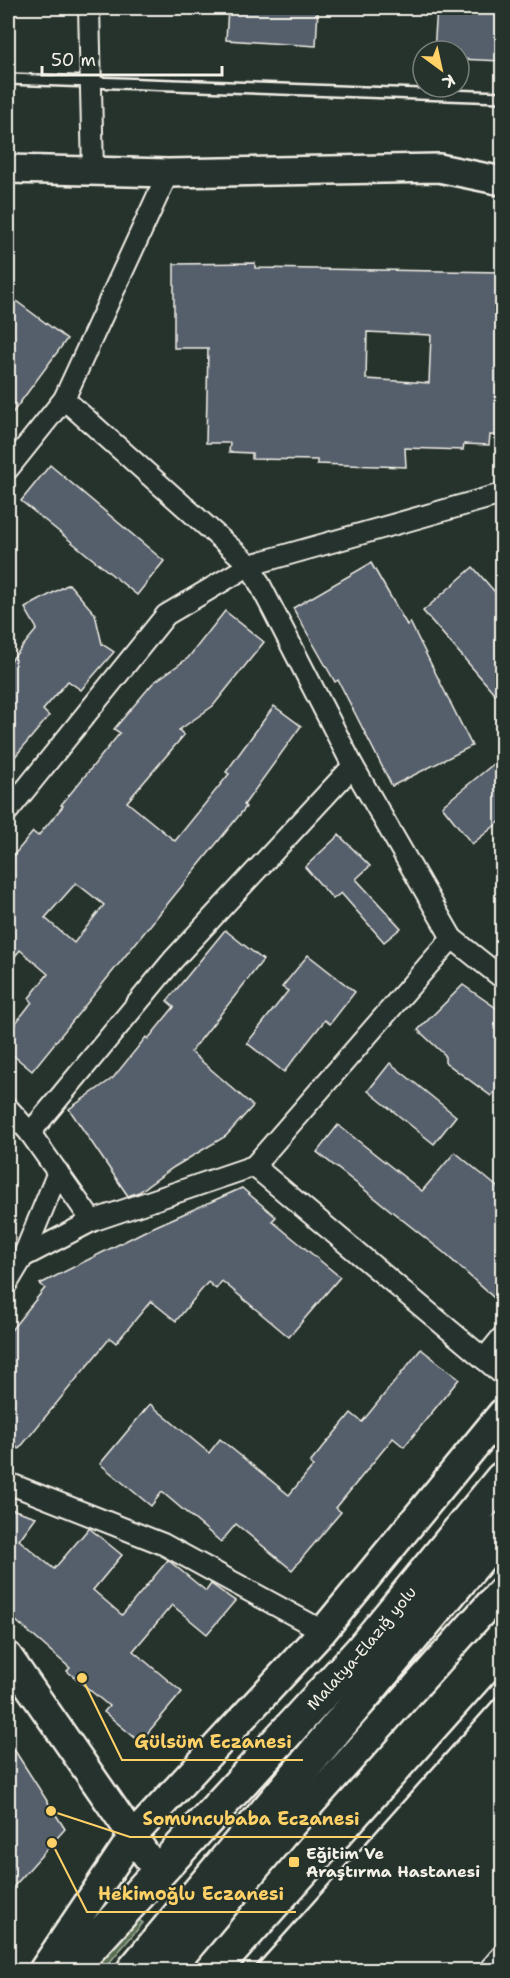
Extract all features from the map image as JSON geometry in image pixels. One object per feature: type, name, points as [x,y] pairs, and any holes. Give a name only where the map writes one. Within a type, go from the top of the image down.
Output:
[{"type":"highway","name":"Malatya-Elazığ yolu","points":[[69,1971],[157,1871],[361,1651],[502,1479]]},
{"type":"highway","name":"Malatya-Elazığ yolu","points":[[134,1971],[502,1530]]},
{"type":"street","points":[[89,8],[93,171]]},
{"type":"street","points":[[8,169],[168,173],[439,168],[502,181]]},
{"type":"street","points":[[8,469],[64,399],[168,173]]},
{"type":"street","points":[[64,399],[250,565],[352,766],[452,939],[502,978]]},
{"type":"street","points":[[8,812],[166,615],[250,565],[502,494]]},
{"type":"street","points":[[30,1133],[173,960],[352,766]]},
{"type":"street","points":[[23,1257],[93,1221],[254,1166],[452,939]]},
{"type":"street","points":[[8,1107],[30,1133],[93,1221]]},
{"type":"street","points":[[254,1166],[502,1374]]},
{"type":"street","points":[[8,1282],[23,1257],[58,1172]]},
{"type":"street","points":[[484,1359],[502,1336]]},
{"type":"street","points":[[43,1971],[133,1836],[323,1631],[502,1413]]},
{"type":"street","points":[[8,1483],[163,1544],[323,1631]]},
{"type":"street","points":[[170,1971],[289,1828],[502,1590]]},
{"type":"street","points":[[8,1656],[157,1871]]},
{"type":"street","points":[[489,1971],[502,1955]]},
{"type":"lane","points":[[8,79],[91,84],[502,97]]},
{"type":"lane","points":[[245,1971],[502,1682]]},
{"type":"green space","points":[[129,1913],[143,1923],[103,1970],[80,1970]]},
{"type":"building","points":[[228,8],[318,8],[316,46],[226,40]]},
{"type":"building","points":[[437,8],[502,8],[502,61],[471,60],[471,39],[435,39]]},
{"type":"building","points":[[255,263],[255,268],[502,272],[502,436],[490,435],[489,445],[464,444],[463,450],[405,448],[406,467],[317,464],[317,460],[252,459],[252,453],[229,452],[230,443],[206,443],[208,348],[174,348],[174,264]],"holes":[[[367,332],[431,335],[429,383],[366,379]]]},
{"type":"building","points":[[8,295],[67,339],[8,419]]},
{"type":"building","points":[[50,465],[164,561],[137,595],[21,501]]},
{"type":"building","points":[[371,563],[407,625],[410,622],[472,746],[392,786],[338,680],[335,682],[293,608]]},
{"type":"building","points":[[473,567],[502,600],[502,702],[423,611]]},
{"type":"building","points":[[69,584],[95,614],[102,644],[114,652],[81,690],[68,681],[43,710],[49,716],[8,765],[8,664],[37,629],[25,608]]},
{"type":"building","points":[[225,611],[264,642],[213,706],[179,730],[184,735],[127,802],[175,841],[229,774],[226,772],[274,706],[301,726],[244,805],[246,807],[32,1071],[8,1051],[8,1033],[32,1002],[29,998],[48,974],[20,950],[8,965],[8,862],[33,832],[38,836],[63,806],[61,805],[120,733],[114,729],[153,683],[188,658]],"holes":[[[76,883],[104,905],[74,943],[45,918]]]},
{"type":"building","points":[[502,757],[502,820],[472,844],[442,806]]},
{"type":"building","points":[[339,835],[370,866],[356,879],[401,928],[384,942],[341,893],[333,899],[305,867]]},
{"type":"building","points":[[225,930],[263,960],[191,1052],[253,1106],[226,1136],[174,1167],[139,1192],[128,1196],[69,1109],[113,1078],[146,1037],[148,1039],[174,1007],[167,1001]]},
{"type":"building","points":[[308,955],[355,992],[330,1024],[325,1020],[284,1072],[247,1043],[288,991],[282,987]]},
{"type":"building","points":[[463,985],[502,1012],[502,1083],[491,1096],[445,1062],[445,1055],[418,1030]]},
{"type":"building","points":[[390,1063],[456,1116],[434,1144],[368,1091]]},
{"type":"building","points":[[338,1125],[422,1191],[455,1152],[502,1191],[502,1305],[443,1252],[317,1152]]},
{"type":"building","points":[[242,1188],[276,1217],[272,1221],[340,1277],[289,1337],[222,1281],[216,1289],[208,1282],[176,1321],[151,1301],[116,1343],[110,1338],[19,1449],[8,1440],[8,1334],[45,1288],[40,1284],[147,1230]]},
{"type":"building","points":[[421,1349],[459,1379],[404,1447],[393,1438],[336,1508],[341,1512],[292,1570],[236,1524],[221,1542],[162,1492],[151,1506],[100,1464],[150,1404],[209,1453],[220,1439],[289,1495],[313,1466],[310,1463],[351,1413],[362,1422]]},
{"type":"building","points":[[8,1508],[36,1517],[19,1540],[54,1569],[89,1528],[122,1555],[93,1590],[122,1615],[168,1560],[206,1591],[211,1584],[235,1601],[207,1634],[172,1605],[133,1651],[182,1692],[140,1742],[104,1712],[109,1706],[67,1671],[70,1668],[8,1614]]},
{"type":"building","points":[[8,1740],[65,1829],[8,1893]]},
{"type":"place","name":"Gülsüm Eczanesi","points":[[82,1678]]},
{"type":"place","name":"Somuncubaba Eczanesi","points":[[51,1811]]},
{"type":"place","name":"Hekimoğlu Eczanesi","points":[[52,1843]]},
{"type":"place","name":"Eğitim Ve Araştırma Hastanesi","points":[[294,1862]]}]
